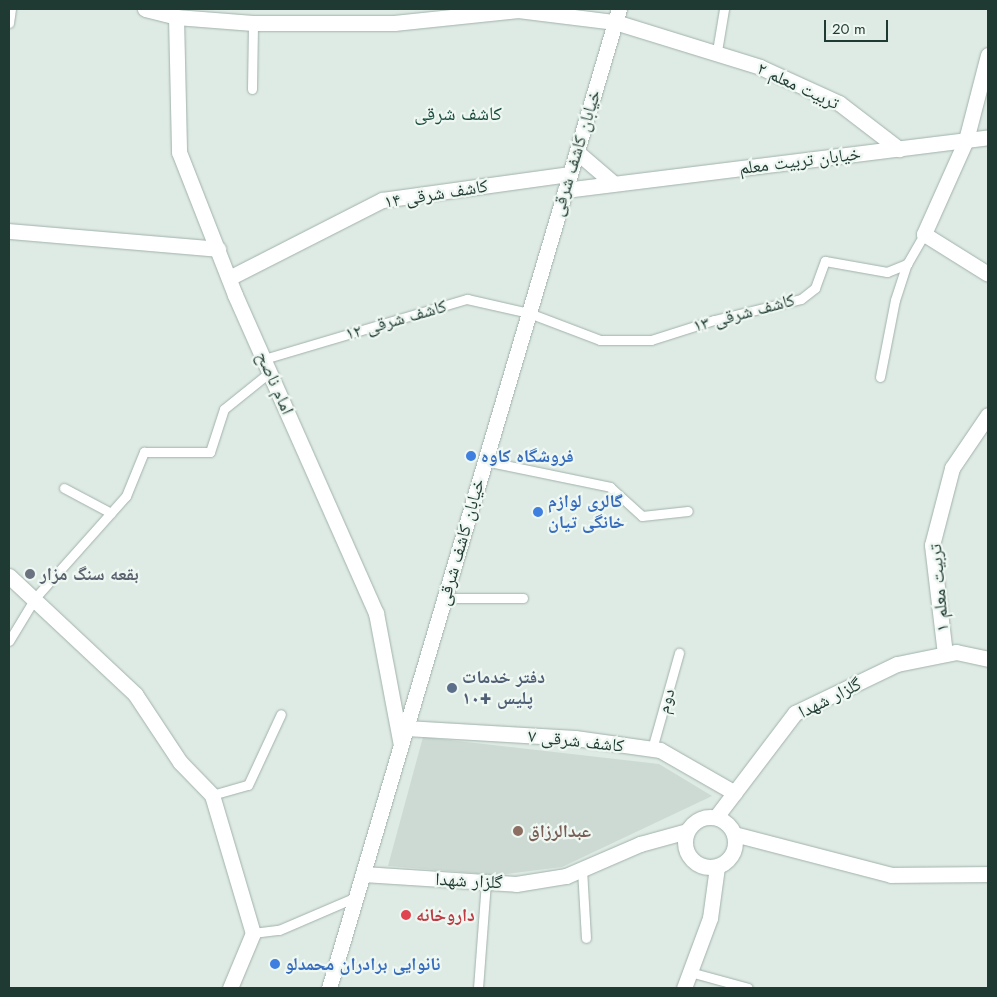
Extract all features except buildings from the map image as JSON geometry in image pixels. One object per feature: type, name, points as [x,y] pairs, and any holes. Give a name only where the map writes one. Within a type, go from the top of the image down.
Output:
[{"type":"street","name":"تربیت معلم ۲","points":[[146,9],[176,17],[215,14],[253,23],[394,23],[518,10],[617,15],[717,51],[838,103],[899,149]]},
{"type":"street","name":"خیابان کاشف شرقی","points":[[329,988],[617,15]]},
{"type":"street","name":"امام ناصح","points":[[176,17],[179,152],[229,278],[376,613],[401,745]]},
{"type":"street","points":[[988,55],[966,140],[924,234],[988,274]]},
{"type":"street","name":"خیابان تربیت معلم","points":[[565,190],[612,182],[988,137]]},
{"type":"street","points":[[577,152],[612,182]]},
{"type":"street","name":"کاشف شرقی ۱۴","points":[[229,278],[382,200],[570,174]]},
{"type":"street","points":[[9,231],[218,249]]},
{"type":"street","name":"تربیت معلم ۱","points":[[945,654],[932,545],[952,468],[988,415]]},
{"type":"street","points":[[9,576],[35,598],[135,694],[180,762],[212,795],[253,933],[230,988]]},
{"type":"street","name":"گلزار شهدا","points":[[716,817],[795,713],[897,664],[956,652],[988,659]]},
{"type":"street","name":"کاشف شرقی ۷","points":[[406,728],[575,738],[652,749],[735,793]]},
{"type":"street","points":[[716,817],[730,826],[734,834],[734,850],[729,858],[717,867],[700,866],[688,855],[684,839],[687,831],[699,819],[716,817]]},
{"type":"street","name":"گلزار شهدا","points":[[363,874],[516,884],[566,876],[640,844],[687,831]]},
{"type":"street","points":[[734,834],[891,874],[988,874]]},
{"type":"street","points":[[684,988],[710,918],[717,867]]},
{"type":"lane","points":[[9,23],[11,9]]},
{"type":"lane","points":[[717,51],[724,9]]},
{"type":"lane","points":[[252,89],[253,23]]},
{"type":"lane","points":[[880,377],[895,300],[907,264],[924,234]]},
{"type":"lane","name":"کاشف شرقی ۱۳","points":[[528,313],[600,340],[651,340],[714,320],[801,299],[815,288],[825,261],[887,272],[907,264]]},
{"type":"lane","name":"کاشف شرقی ۱۲","points":[[267,365],[467,299],[528,313]]},
{"type":"lane","points":[[9,642],[35,598],[126,496],[144,452],[210,452],[224,408],[267,365]]},
{"type":"lane","points":[[485,461],[610,487],[642,516],[688,511]]},
{"type":"lane","points":[[64,488],[111,513]]},
{"type":"lane","points":[[444,598],[523,598]]},
{"type":"lane","name":"دوم","points":[[652,749],[679,653]]},
{"type":"lane","points":[[212,795],[248,785],[281,714]]},
{"type":"lane","points":[[582,869],[586,938]]},
{"type":"lane","points":[[478,988],[486,882]]},
{"type":"lane","points":[[253,933],[279,930],[356,897]]},
{"type":"lane","points":[[690,972],[748,988]]},
{"type":"shaded area","name":"عبدالرزاق","points":[[423,737],[659,764],[712,796],[562,867],[497,875],[388,866]]},
{"type":"place","name":"فروشگاه کاوه","points":[[471,456]]},
{"type":"place","name":"گالری لوازم خانگی تیان","points":[[538,512]]},
{"type":"place","name":"بقعه سنگ مزار","points":[[30,574]]},
{"type":"place","name":"دفتر خدمات پلیس +۱۰","points":[[452,688]]},
{"type":"place","name":"عبدالرزاق","points":[[518,831]]},
{"type":"place","name":"داروخانه","points":[[406,915]]},
{"type":"place","name":"نانوایی برادران محمدلو","points":[[275,964]]},
{"type":"district","name":"کاشف شرقی","points":[[458,114]]}]
